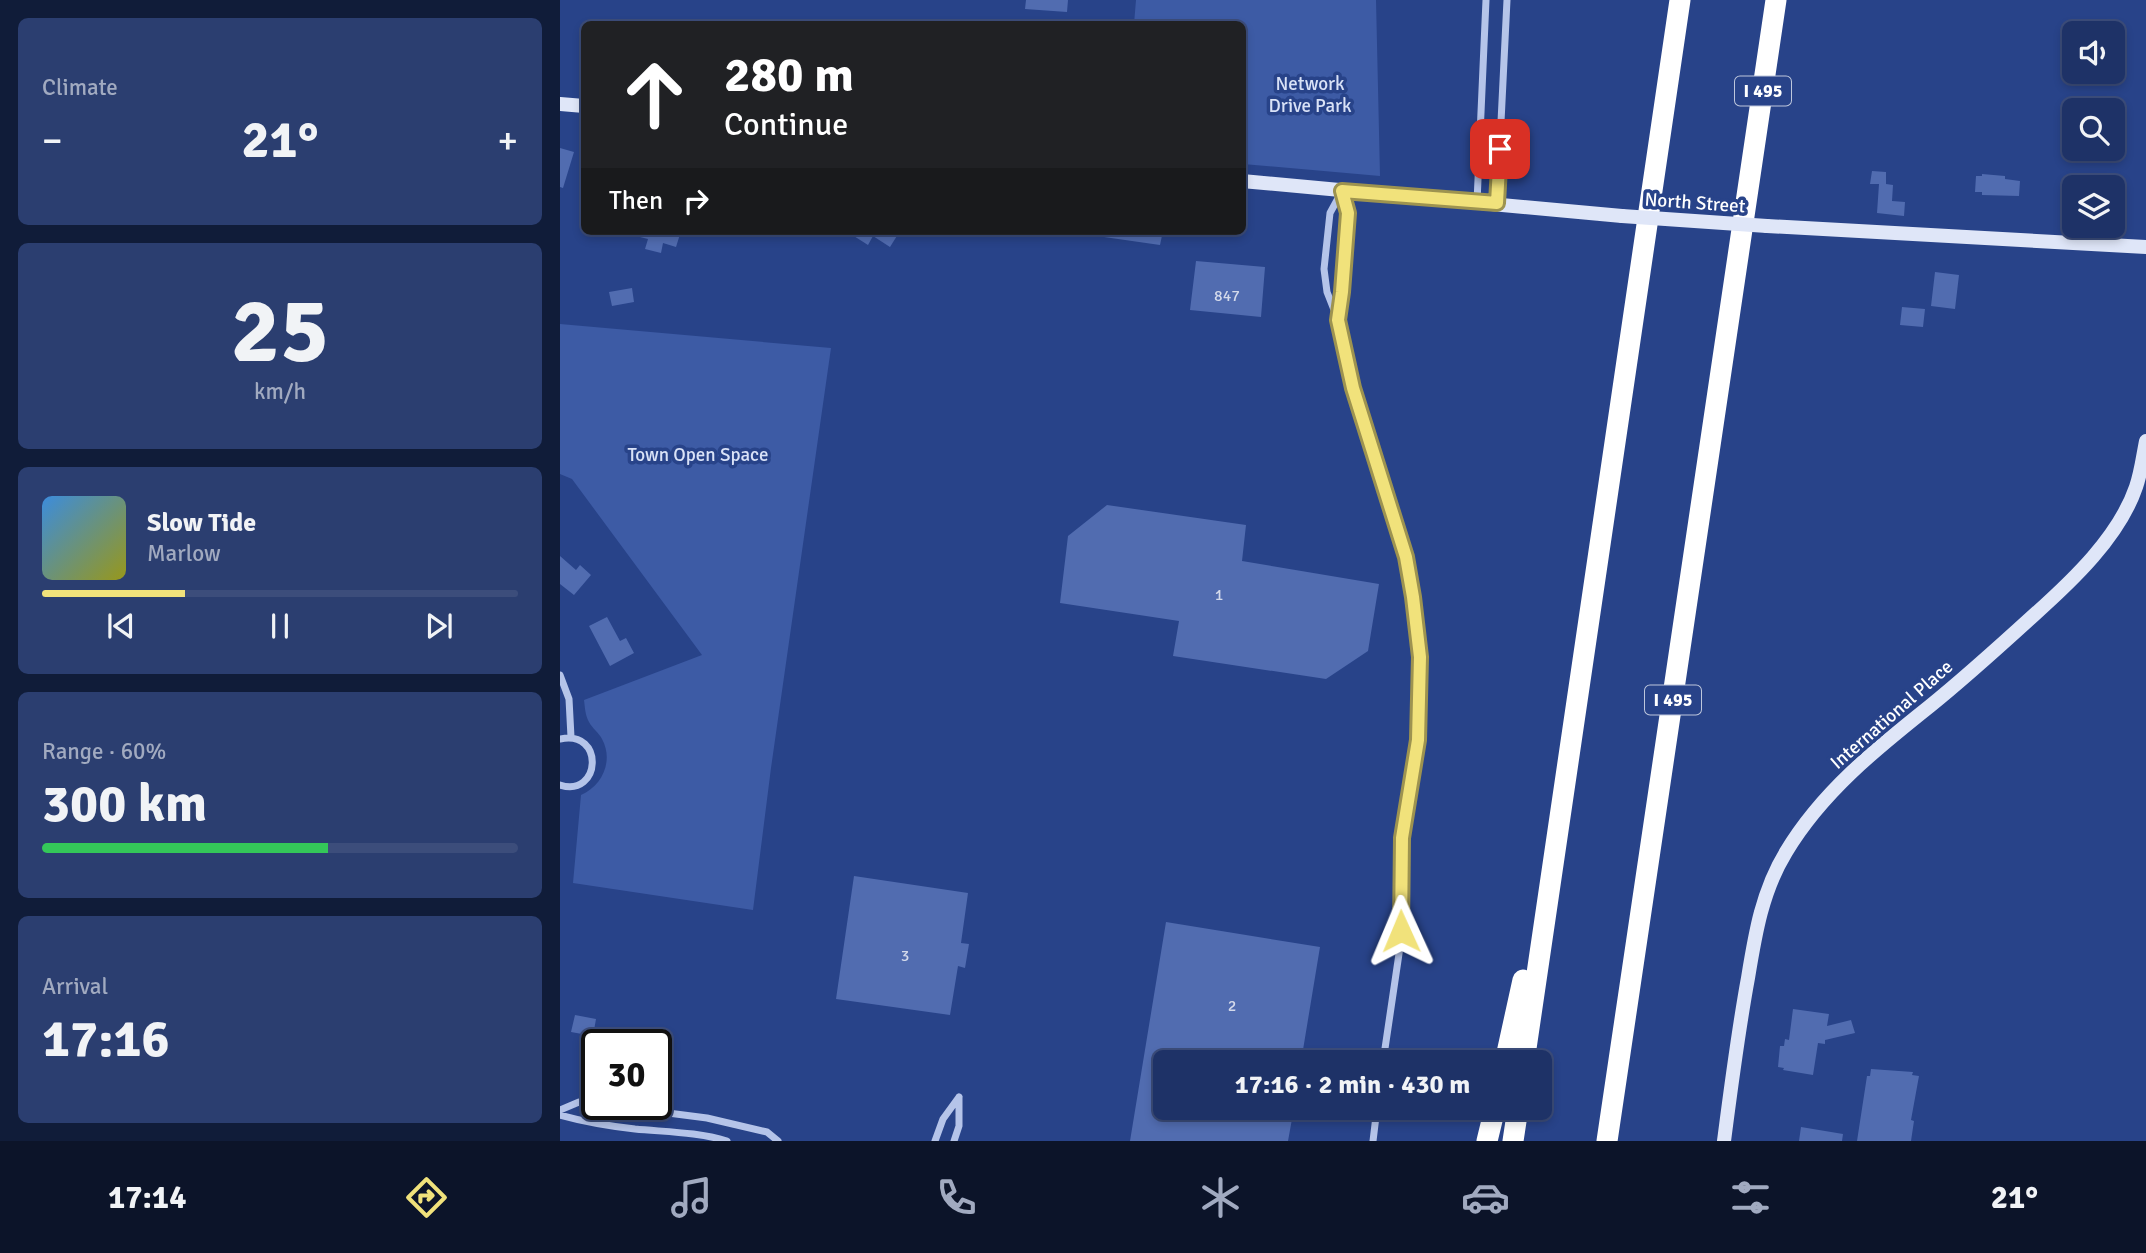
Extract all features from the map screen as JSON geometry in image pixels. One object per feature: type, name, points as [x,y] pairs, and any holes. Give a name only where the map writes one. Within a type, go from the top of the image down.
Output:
[{"type":"highway","points":[[1526,1050],[1680,0]]},
{"type":"highway","name":"I 495","points":[[1607,1141],[1776,0]]},
{"type":"highway","points":[[1508,1050],[1562,800]]},
{"type":"highway","points":[[1487,1141],[1492,1120]]},
{"type":"highway","points":[[1513,1141],[1516,1120]]},
{"type":"main road","points":[[560,104],[581,106]]},
{"type":"main road","name":"North Street","points":[[1246,181],[1622,216],[2003,241],[2146,247]]},
{"type":"main road","name":"International Place","points":[[1724,1141],[1740,1019],[1755,934],[1766,892],[1784,855],[1805,823],[1838,785],[1875,750],[2007,640],[2087,564],[2126,508],[2136,487],[2146,441]]},
{"type":"street","points":[[1477,202],[1486,0]]},
{"type":"street","points":[[1497,203],[1507,0]]},
{"type":"street","points":[[1338,320],[1348,213],[1342,191]]},
{"type":"street","points":[[1342,191],[1330,213],[1324,270],[1327,292],[1338,320],[1353,388],[1406,557],[1420,657],[1418,740],[1402,838],[1400,947],[1385,1050]]},
{"type":"street","points":[[560,675],[569,699],[570,737]]},
{"type":"street","points":[[560,739],[570,737],[585,743],[593,757],[593,765],[587,779],[573,787],[560,785]]},
{"type":"street","points":[[935,1141],[943,1119],[960,1097],[959,1126],[954,1141]]},
{"type":"street","points":[[560,1113],[581,1102]]},
{"type":"street","points":[[560,1113],[585,1122],[708,1135],[727,1141]]},
{"type":"street","points":[[672,1114],[706,1118],[767,1132],[778,1141]]},
{"type":"street","points":[[1373,1141],[1376,1120]]},
{"type":"green space","name":"Network Drive Park","points":[[1136,0],[1376,0],[1380,176],[1246,164],[1246,21],[1134,21]]},
{"type":"green space","name":"Town Open Space","points":[[560,324],[831,348],[753,910],[573,883],[581,795],[595,786],[600,779],[607,756],[602,739],[590,724],[584,700],[702,655],[572,479],[560,474]]},
{"type":"building","points":[[1026,0],[1068,0],[1067,12],[1025,9]]},
{"type":"building","points":[[560,148],[574,152],[563,188],[560,187]]},
{"type":"building","points":[[1872,171],[1886,172],[1886,184],[1893,185],[1892,201],[1905,202],[1904,216],[1877,213],[1879,184],[1870,184]]},
{"type":"building","points":[[1976,176],[2005,176],[2005,179],[2020,181],[2019,196],[1982,195],[1982,192],[1975,192]]},
{"type":"building","points":[[632,235],[680,235],[676,247],[663,243],[661,253],[645,249],[648,239]]},
{"type":"building","points":[[852,235],[898,235],[890,247],[873,236],[868,245]]},
{"type":"building","points":[[1104,235],[1162,235],[1160,245]]},
{"type":"building","points":[[1196,261],[1265,267],[1261,317],[1190,310]]},
{"type":"building","points":[[1935,272],[1959,275],[1955,309],[1931,306]]},
{"type":"building","points":[[632,288],[634,302],[612,306],[609,292]]},
{"type":"building","points":[[1902,307],[1925,309],[1923,327],[1900,325]]},
{"type":"building","points":[[1107,505],[1246,525],[1242,561],[1379,584],[1368,651],[1326,679],[1173,656],[1179,621],[1060,603],[1068,536]]},
{"type":"building","points":[[560,556],[576,570],[580,565],[591,575],[574,595],[560,584]]},
{"type":"building","points":[[607,617],[620,641],[626,638],[634,653],[610,666],[589,626]]},
{"type":"building","points":[[854,876],[968,893],[961,943],[969,944],[965,968],[958,966],[950,1015],[836,999]]},
{"type":"building","points":[[1166,922],[1320,947],[1303,1050],[1153,1050],[1153,1120],[1292,1120],[1288,1141],[1130,1141]]},
{"type":"building","points":[[1793,1009],[1829,1014],[1827,1026],[1851,1020],[1855,1033],[1825,1040],[1825,1044],[1818,1043],[1813,1075],[1778,1067],[1780,1046],[1784,1046],[1785,1039],[1789,1040]]},
{"type":"building","points":[[575,1015],[596,1019],[594,1029],[581,1029],[581,1034],[571,1032]]},
{"type":"building","points":[[1871,1069],[1913,1072],[1912,1075],[1919,1076],[1911,1120],[1914,1121],[1911,1141],[1857,1141],[1867,1076],[1870,1076]]},
{"type":"building","points":[[1801,1127],[1843,1134],[1842,1141],[1799,1141]]},
{"type":"route","points":[[1401,931],[1402,838],[1418,740],[1420,657],[1406,557],[1353,388],[1338,320],[1348,213],[1342,191],[1497,203],[1500,149]]}]
